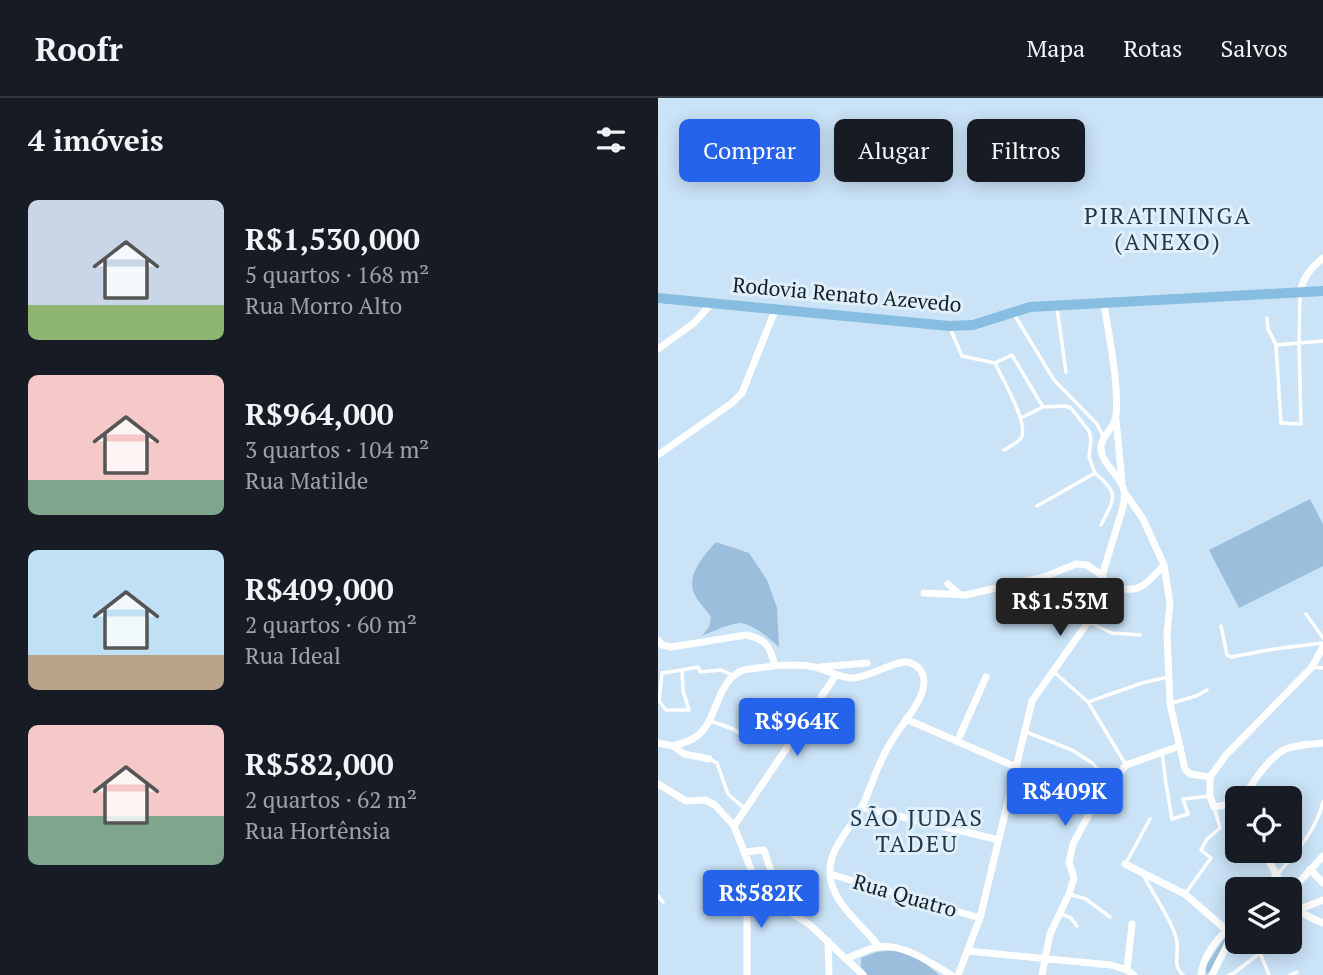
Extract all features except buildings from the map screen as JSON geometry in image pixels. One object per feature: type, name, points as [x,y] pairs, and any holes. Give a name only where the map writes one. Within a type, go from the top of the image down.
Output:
[{"type":"main road","name":"Rodovia Renato Azevedo","points":[[658,298],[949,326],[973,325],[1030,307],[1323,291]]},
{"type":"street","points":[[1300,293],[1307,274],[1323,258]]},
{"type":"street","points":[[658,349],[694,323],[712,303]]},
{"type":"street","points":[[1104,304],[1116,390],[1122,483],[1125,493],[1143,519],[1164,565],[1170,604],[1167,633],[1170,704],[1185,769],[1189,774],[1210,777]]},
{"type":"street","points":[[658,455],[732,403],[742,393],[776,308]]},
{"type":"street","points":[[1116,419],[1100,446],[1102,456],[1122,483]]},
{"type":"street","points":[[958,975],[980,918],[1032,701],[1088,622],[1125,493]]},
{"type":"street","points":[[924,593],[966,595],[1044,577],[1076,564],[1087,565],[1102,579],[1117,588],[1129,591],[1145,585],[1164,565]]},
{"type":"street","points":[[948,584],[959,594]]},
{"type":"street","points":[[658,640],[662,645],[671,647],[746,635],[757,637],[767,644],[775,666]]},
{"type":"street","points":[[1225,805],[1214,807],[1210,796],[1210,777],[1226,755],[1312,667],[1323,643]]},
{"type":"street","points":[[816,667],[853,679],[905,661],[912,663],[923,673],[921,694],[884,754],[861,807],[830,863],[834,892],[879,947]]},
{"type":"street","points":[[673,746],[700,735],[727,682],[741,670],[775,666],[816,667],[867,663]]},
{"type":"street","points":[[734,826],[836,675]]},
{"type":"street","points":[[957,742],[986,677]]},
{"type":"street","points":[[906,719],[1016,767]]},
{"type":"street","points":[[658,743],[673,746],[684,754],[709,759]]},
{"type":"street","points":[[1250,786],[1284,749],[1323,743]]},
{"type":"street","points":[[1042,975],[1050,934],[1074,878],[1069,862],[1073,844],[1092,809],[1126,765],[1180,746]]},
{"type":"street","points":[[658,784],[686,802],[705,800],[715,805],[734,826],[755,879],[776,904],[810,924],[863,975]]},
{"type":"street","points":[[861,807],[999,840]]},
{"type":"street","points":[[744,852],[764,850],[774,880],[808,905]]},
{"type":"street","points":[[1302,878],[1323,856]]},
{"type":"street","points":[[1270,863],[1276,876]]},
{"type":"street","points":[[1125,864],[1185,894],[1225,929]]},
{"type":"street","points":[[1310,869],[1323,883]]},
{"type":"street","name":"Rua Quatro","points":[[830,874],[980,918]]},
{"type":"street","points":[[747,975],[747,885],[755,879],[771,876]]},
{"type":"street","points":[[1302,909],[1323,901]]},
{"type":"street","points":[[1302,913],[1323,923]]},
{"type":"street","points":[[1127,970],[1132,924]]},
{"type":"street","points":[[1201,975],[1211,948],[1225,936]]},
{"type":"street","points":[[828,941],[829,975]]},
{"type":"street","points":[[1212,975],[1225,943]]},
{"type":"street","points":[[847,958],[879,947],[896,949],[917,954],[951,975]]},
{"type":"street","points":[[968,951],[1111,965],[1134,975]]},
{"type":"lane","points":[[1267,317],[1268,329],[1276,345],[1281,423],[1301,424],[1300,293]]},
{"type":"lane","points":[[1057,306],[1066,372]]},
{"type":"lane","points":[[1013,313],[1054,380],[1097,424],[1104,438]]},
{"type":"lane","points":[[949,326],[962,356],[995,363],[1012,355],[1043,407]]},
{"type":"lane","points":[[1276,345],[1323,341]]},
{"type":"lane","points":[[995,363],[1021,418],[1022,436],[1004,450]]},
{"type":"lane","points":[[1021,418],[1043,407],[1065,406],[1071,408],[1089,431],[1089,457],[1096,473],[1112,490],[1114,499],[1101,524]]},
{"type":"lane","points":[[1038,506],[1096,473]]},
{"type":"lane","points":[[1222,626],[1227,655],[1231,657],[1323,643],[1306,614]]},
{"type":"lane","points":[[1088,622],[1112,633],[1140,635]]},
{"type":"lane","points":[[682,670],[683,691],[689,710],[666,710],[659,701],[662,673],[698,667],[700,672],[721,670],[734,676]]},
{"type":"lane","points":[[1312,667],[1323,668]]},
{"type":"lane","points":[[1053,671],[1088,702],[1126,765]]},
{"type":"lane","points":[[1088,702],[1168,677]]},
{"type":"lane","points":[[1170,704],[1207,690]]},
{"type":"lane","points":[[709,720],[743,735]]},
{"type":"lane","points":[[1024,731],[1072,750],[1092,763],[1112,782]]},
{"type":"lane","points":[[1162,751],[1172,819],[1188,814],[1184,799],[1210,796]]},
{"type":"lane","points":[[709,759],[717,763],[728,794],[746,809]]},
{"type":"lane","points":[[1016,767],[1092,809]]},
{"type":"lane","points":[[1276,876],[1299,849],[1320,813],[1323,802]]},
{"type":"lane","points":[[1185,894],[1211,858],[1201,850],[1207,839],[1220,828],[1214,807]]},
{"type":"lane","points":[[1125,864],[1150,819]]},
{"type":"lane","points":[[1143,873],[1177,942],[1176,963],[1183,975]]},
{"type":"lane","points":[[1069,894],[1086,899],[1110,917]]},
{"type":"lane","points":[[658,896],[663,902]]},
{"type":"lane","points":[[1060,913],[1071,918],[1077,926]]},
{"type":"lane","points":[[1228,975],[1260,953],[1269,975]]},
{"type":"lane","points":[[1290,975],[1297,972]]},
{"type":"shaded area","points":[[1310,499],[1323,524],[1323,566],[1239,608],[1209,550]]},
{"type":"shaded area","points":[[716,542],[749,553],[767,580],[777,608],[779,647],[756,629],[740,623],[702,636],[709,627],[711,617],[695,596],[693,579],[698,565]]},
{"type":"shaded area","points":[[1225,937],[1225,944],[1212,970],[1207,974],[1205,967]]},
{"type":"shaded area","points":[[896,950],[918,957],[939,975],[868,975],[861,967],[861,958],[877,952]]},
{"type":"district","name":"PIRATININGA (ANEXO)","points":[[1168,229]]},
{"type":"district","name":"SÃO JUDAS TADEU","points":[[917,831]]}]
